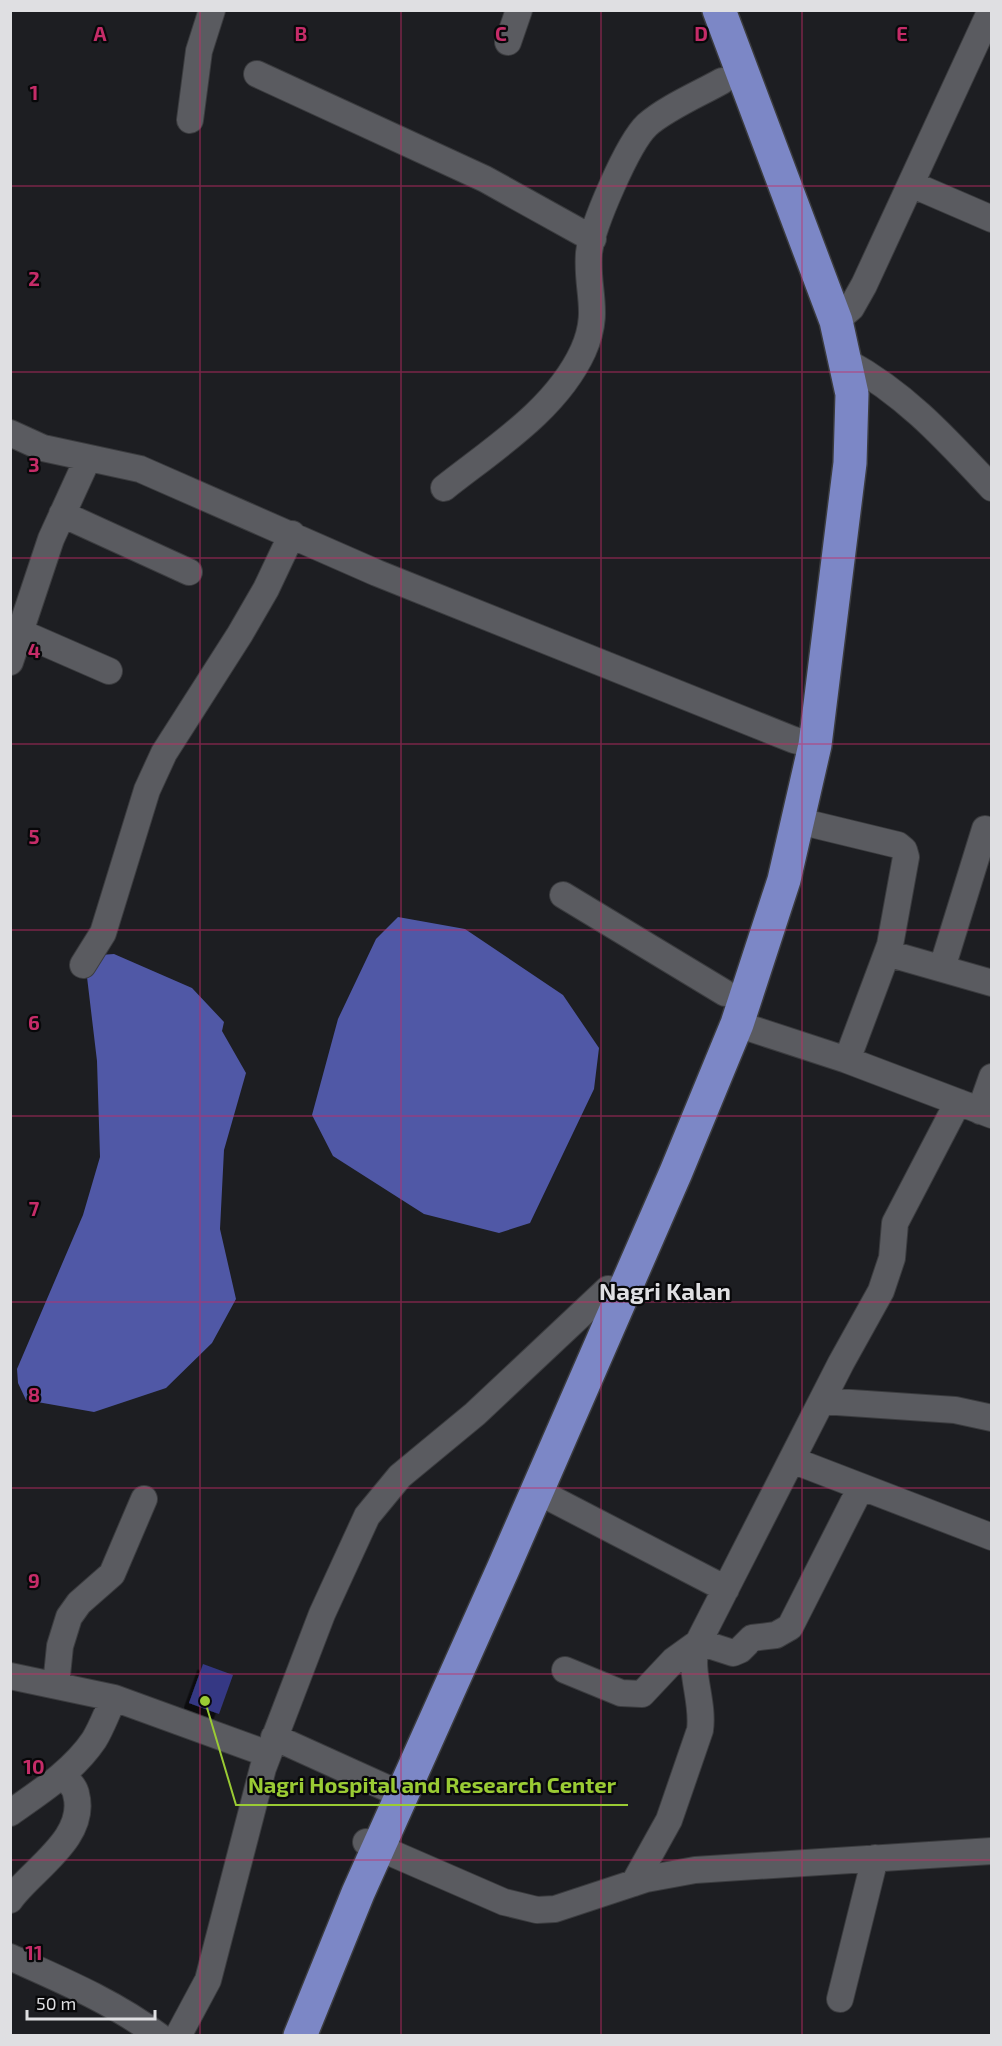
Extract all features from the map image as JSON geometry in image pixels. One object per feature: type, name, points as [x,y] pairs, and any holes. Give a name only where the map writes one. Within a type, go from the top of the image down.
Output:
[{"type":"highway","points":[[396,1792],[537,1491],[676,1172],[737,1024],[763,949],[799,821],[832,433],[829,386],[811,320],[696,10]]},
{"type":"highway","points":[[288,2036],[396,1792],[660,1165],[725,993],[805,742],[850,463],[852,394],[847,362],[836,321],[719,10]]},
{"type":"highway","points":[[300,2036],[372,1846]]},
{"type":"street","points":[[190,120],[199,51],[212,10]]},
{"type":"street","points":[[508,42],[519,10]]},
{"type":"street","points":[[836,321],[851,308],[864,285],[991,10]]},
{"type":"street","points":[[257,74],[493,182],[593,239]]},
{"type":"street","points":[[444,488],[537,412],[564,383],[582,354],[591,331],[594,312],[589,251],[613,185],[640,135],[648,125],[722,81]]},
{"type":"street","points":[[911,184],[992,219]]},
{"type":"street","points":[[847,362],[897,393],[932,424],[992,488]]},
{"type":"street","points":[[10,434],[43,448],[140,469],[377,573],[805,742]]},
{"type":"street","points":[[10,662],[22,633],[51,539],[88,458]]},
{"type":"street","points":[[62,514],[189,572]]},
{"type":"street","points":[[83,965],[103,933],[147,790],[164,753],[245,625],[266,589],[292,534]]},
{"type":"street","points":[[22,633],[109,671]]},
{"type":"street","points":[[799,821],[898,846],[904,850],[906,856],[903,883],[887,953],[847,1060]]},
{"type":"street","points":[[942,968],[985,829]]},
{"type":"street","points":[[563,895],[725,993]]},
{"type":"street","points":[[887,953],[992,983]]},
{"type":"street","points":[[737,1024],[847,1060],[976,1110]]},
{"type":"street","points":[[634,1883],[669,1820],[700,1730],[702,1715],[693,1658],[699,1642],[881,1291],[892,1258],[895,1223],[976,1110],[992,1077]]},
{"type":"street","points":[[178,2036],[208,1980],[253,1802],[271,1746],[331,1594],[367,1516],[382,1496],[475,1414],[608,1289]]},
{"type":"street","points":[[822,1401],[955,1410],[992,1418]]},
{"type":"street","points":[[792,1460],[992,1537]]},
{"type":"street","points":[[699,1642],[733,1653],[740,1650],[752,1638],[776,1635],[790,1627],[861,1487]]},
{"type":"street","points":[[537,1491],[726,1589]]},
{"type":"street","points":[[56,1685],[61,1638],[69,1617],[79,1603],[112,1574],[144,1499]]},
{"type":"street","points":[[565,1670],[621,1693],[642,1694],[674,1660],[699,1642]]},
{"type":"street","points":[[10,1676],[114,1698],[271,1746],[396,1792]]},
{"type":"street","points":[[10,1814],[63,1775],[96,1738],[114,1698]]},
{"type":"street","points":[[10,1900],[27,1878],[54,1855],[69,1832],[77,1803],[76,1792],[63,1775]]},
{"type":"street","points":[[372,1846],[504,1902],[537,1910],[555,1909],[634,1883],[695,1870],[992,1851]]},
{"type":"street","points":[[840,1999],[875,1858]]},
{"type":"street","points":[[10,1957],[81,1989],[141,2022],[159,2035]]},
{"type":"water","points":[[398,917],[465,929],[563,995],[599,1048],[594,1089],[530,1223],[499,1233],[424,1214],[333,1156],[312,1115],[338,1019],[376,939]]},
{"type":"water","points":[[114,954],[192,988],[224,1022],[222,1031],[246,1073],[224,1150],[220,1229],[236,1299],[212,1343],[166,1388],[94,1412],[26,1400],[18,1383],[17,1369],[83,1215],[100,1157],[97,1061],[87,977],[100,955]]},
{"type":"building","points":[[203,1664],[233,1675],[219,1714],[189,1703]]},
{"type":"place","name":"Nagri Hospital and Research Center","points":[[205,1701]]},
{"type":"district","name":"Nagri Kalan","points":[[665,1290]]}]
